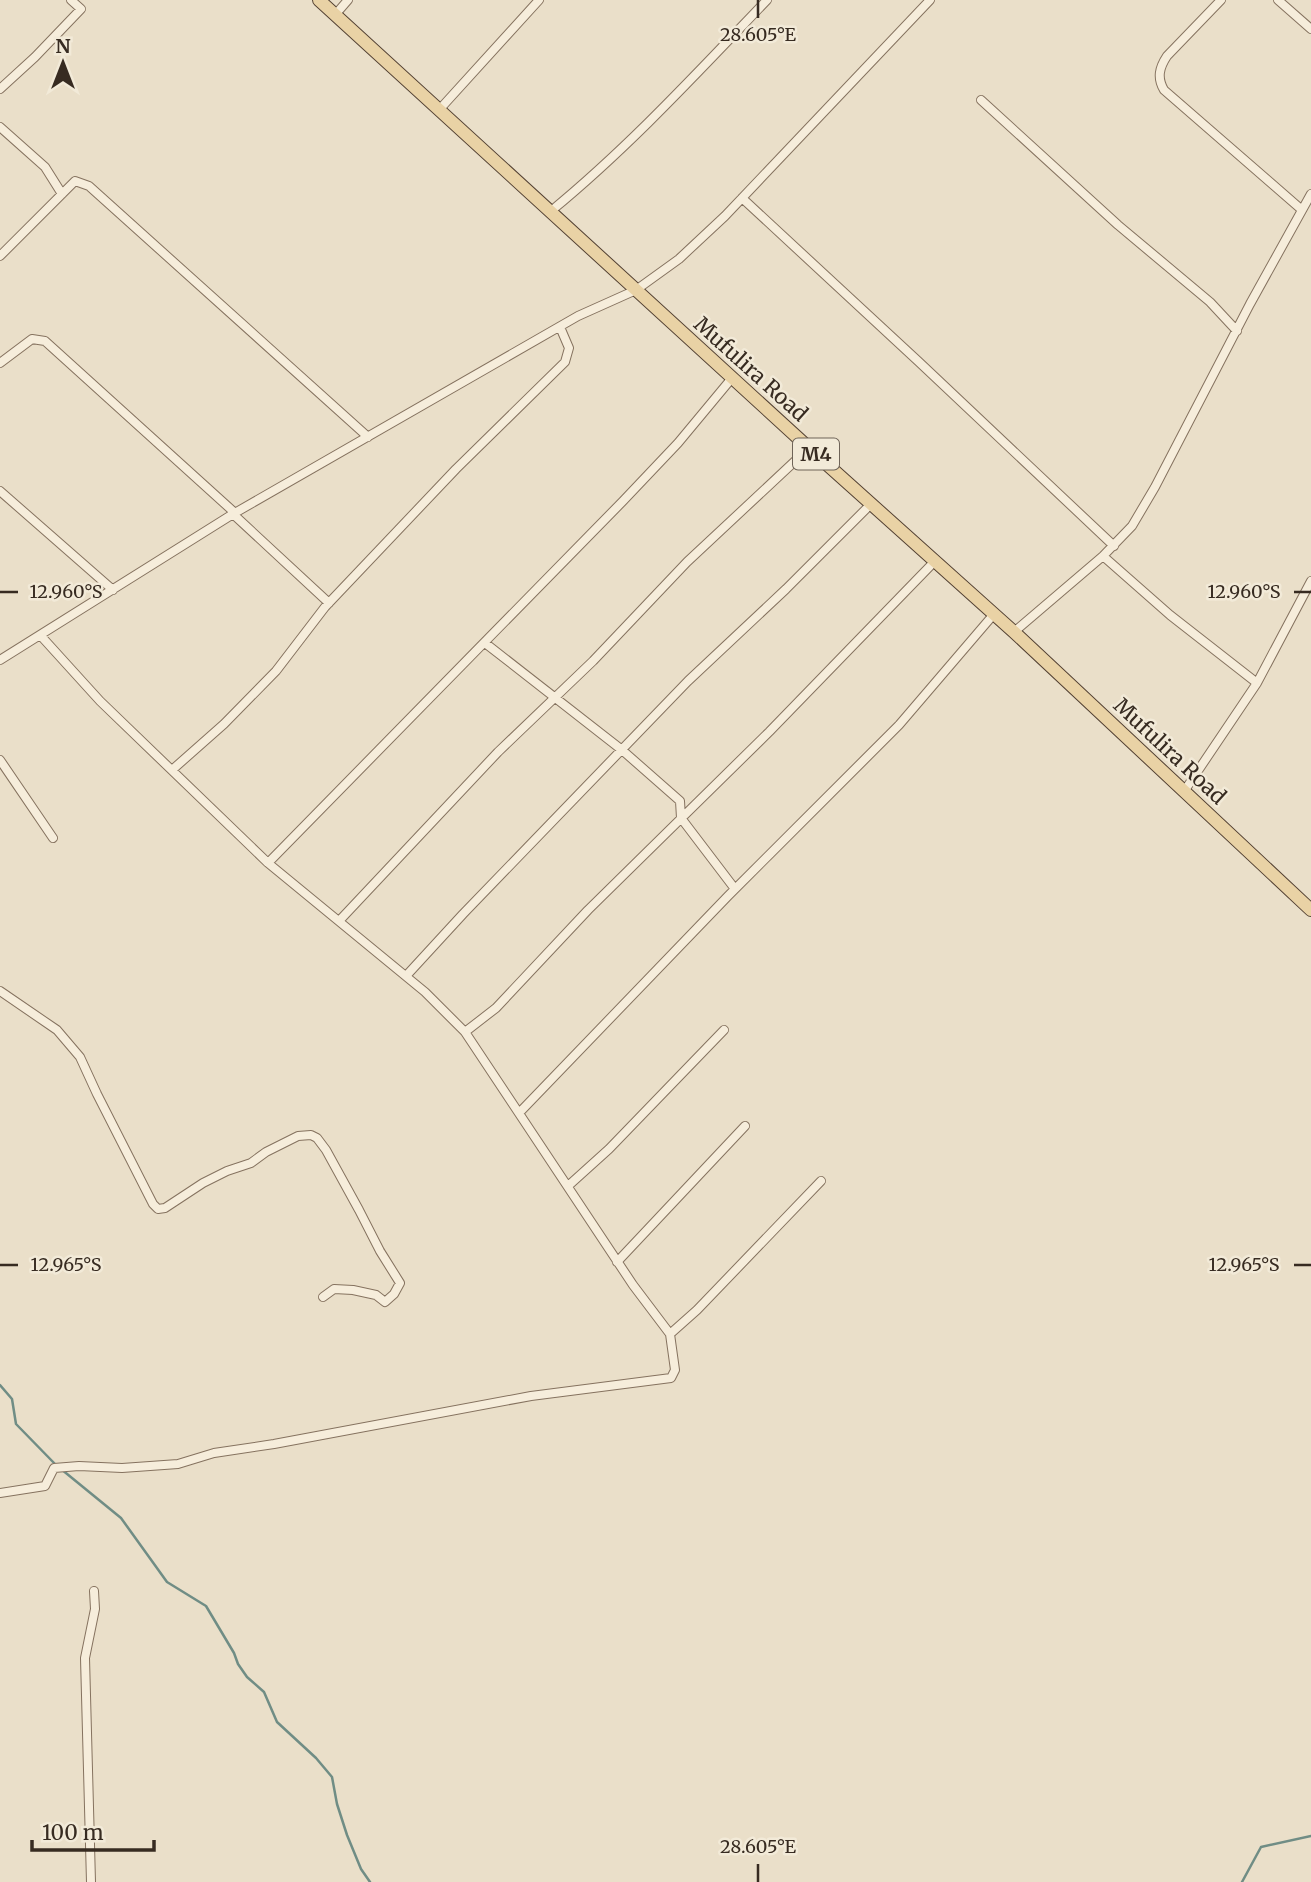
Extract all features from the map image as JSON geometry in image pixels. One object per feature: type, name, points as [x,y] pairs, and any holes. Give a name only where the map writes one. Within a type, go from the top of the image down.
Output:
[{"type":"main road","name":"Mufulira Road","points":[[319,0],[1014,632],[1311,910]]},
{"type":"street","points":[[0,89],[81,9],[71,0]]},
{"type":"street","points":[[335,15],[348,0]]},
{"type":"street","points":[[439,110],[539,0]]},
{"type":"street","points":[[551,211],[595,175],[649,123],[767,0]]},
{"type":"street","points":[[0,660],[234,514],[578,316],[636,290],[679,260],[742,198],[930,0]]},
{"type":"street","points":[[1221,0],[1167,56],[1159,73],[1160,82],[1164,90],[1302,210]]},
{"type":"street","points":[[1278,0],[1311,29]]},
{"type":"street","points":[[981,100],[1118,225],[1210,302],[1237,331]]},
{"type":"street","points":[[0,127],[45,167],[62,194]]},
{"type":"street","points":[[0,256],[75,181],[89,186],[368,437]]},
{"type":"street","points":[[1014,632],[1103,556],[1132,526],[1311,194]]},
{"type":"street","points":[[742,198],[1114,546]]},
{"type":"street","points":[[172,770],[224,724],[276,671],[329,603],[456,470],[565,362],[569,348],[560,327]]},
{"type":"street","points":[[0,363],[32,339],[45,341],[329,603]]},
{"type":"street","points":[[268,863],[678,443],[732,378]]},
{"type":"street","points":[[340,921],[498,752],[593,661],[687,562],[809,448]]},
{"type":"street","points":[[0,491],[113,590]]},
{"type":"street","points":[[406,976],[688,681],[871,504]]},
{"type":"street","points":[[1103,556],[1170,615],[1257,682]]},
{"type":"street","points":[[465,1032],[496,1008],[588,910],[769,732],[935,561]]},
{"type":"street","points":[[1185,790],[1257,682],[1311,581]]},
{"type":"street","points":[[519,1113],[735,889],[899,725],[994,614]]},
{"type":"street","points":[[0,1493],[45,1486],[54,1468],[122,1468],[178,1464],[214,1453],[531,1396],[671,1378],[675,1370],[670,1334],[617,1262],[465,1032],[425,992],[268,863],[100,701],[41,636]]},
{"type":"street","points":[[485,643],[622,750],[680,801],[681,818],[735,889]]},
{"type":"street","points":[[0,760],[53,838]]},
{"type":"street","points":[[0,991],[57,1030],[80,1057],[153,1204],[159,1209],[165,1208],[203,1183],[251,1163],[298,1136],[311,1135],[317,1138],[400,1283],[394,1294],[385,1301],[376,1295],[353,1290],[334,1289],[323,1297]]},
{"type":"street","points":[[568,1186],[609,1149],[724,1030]]},
{"type":"street","points":[[617,1262],[745,1126]]},
{"type":"street","points":[[670,1334],[697,1310],[821,1181]]},
{"type":"street","points":[[91,1882],[85,1658],[95,1609],[94,1591]]},
{"type":"waterway","points":[[0,1385],[12,1399],[16,1424],[56,1465]]},
{"type":"waterway","points":[[61,1469],[121,1518],[167,1582],[206,1606],[238,1664],[247,1677],[264,1692],[277,1722],[316,1758],[332,1777],[347,1835],[361,1869],[370,1882]]},
{"type":"waterway","points":[[1242,1882],[1261,1847],[1311,1836]]}]
